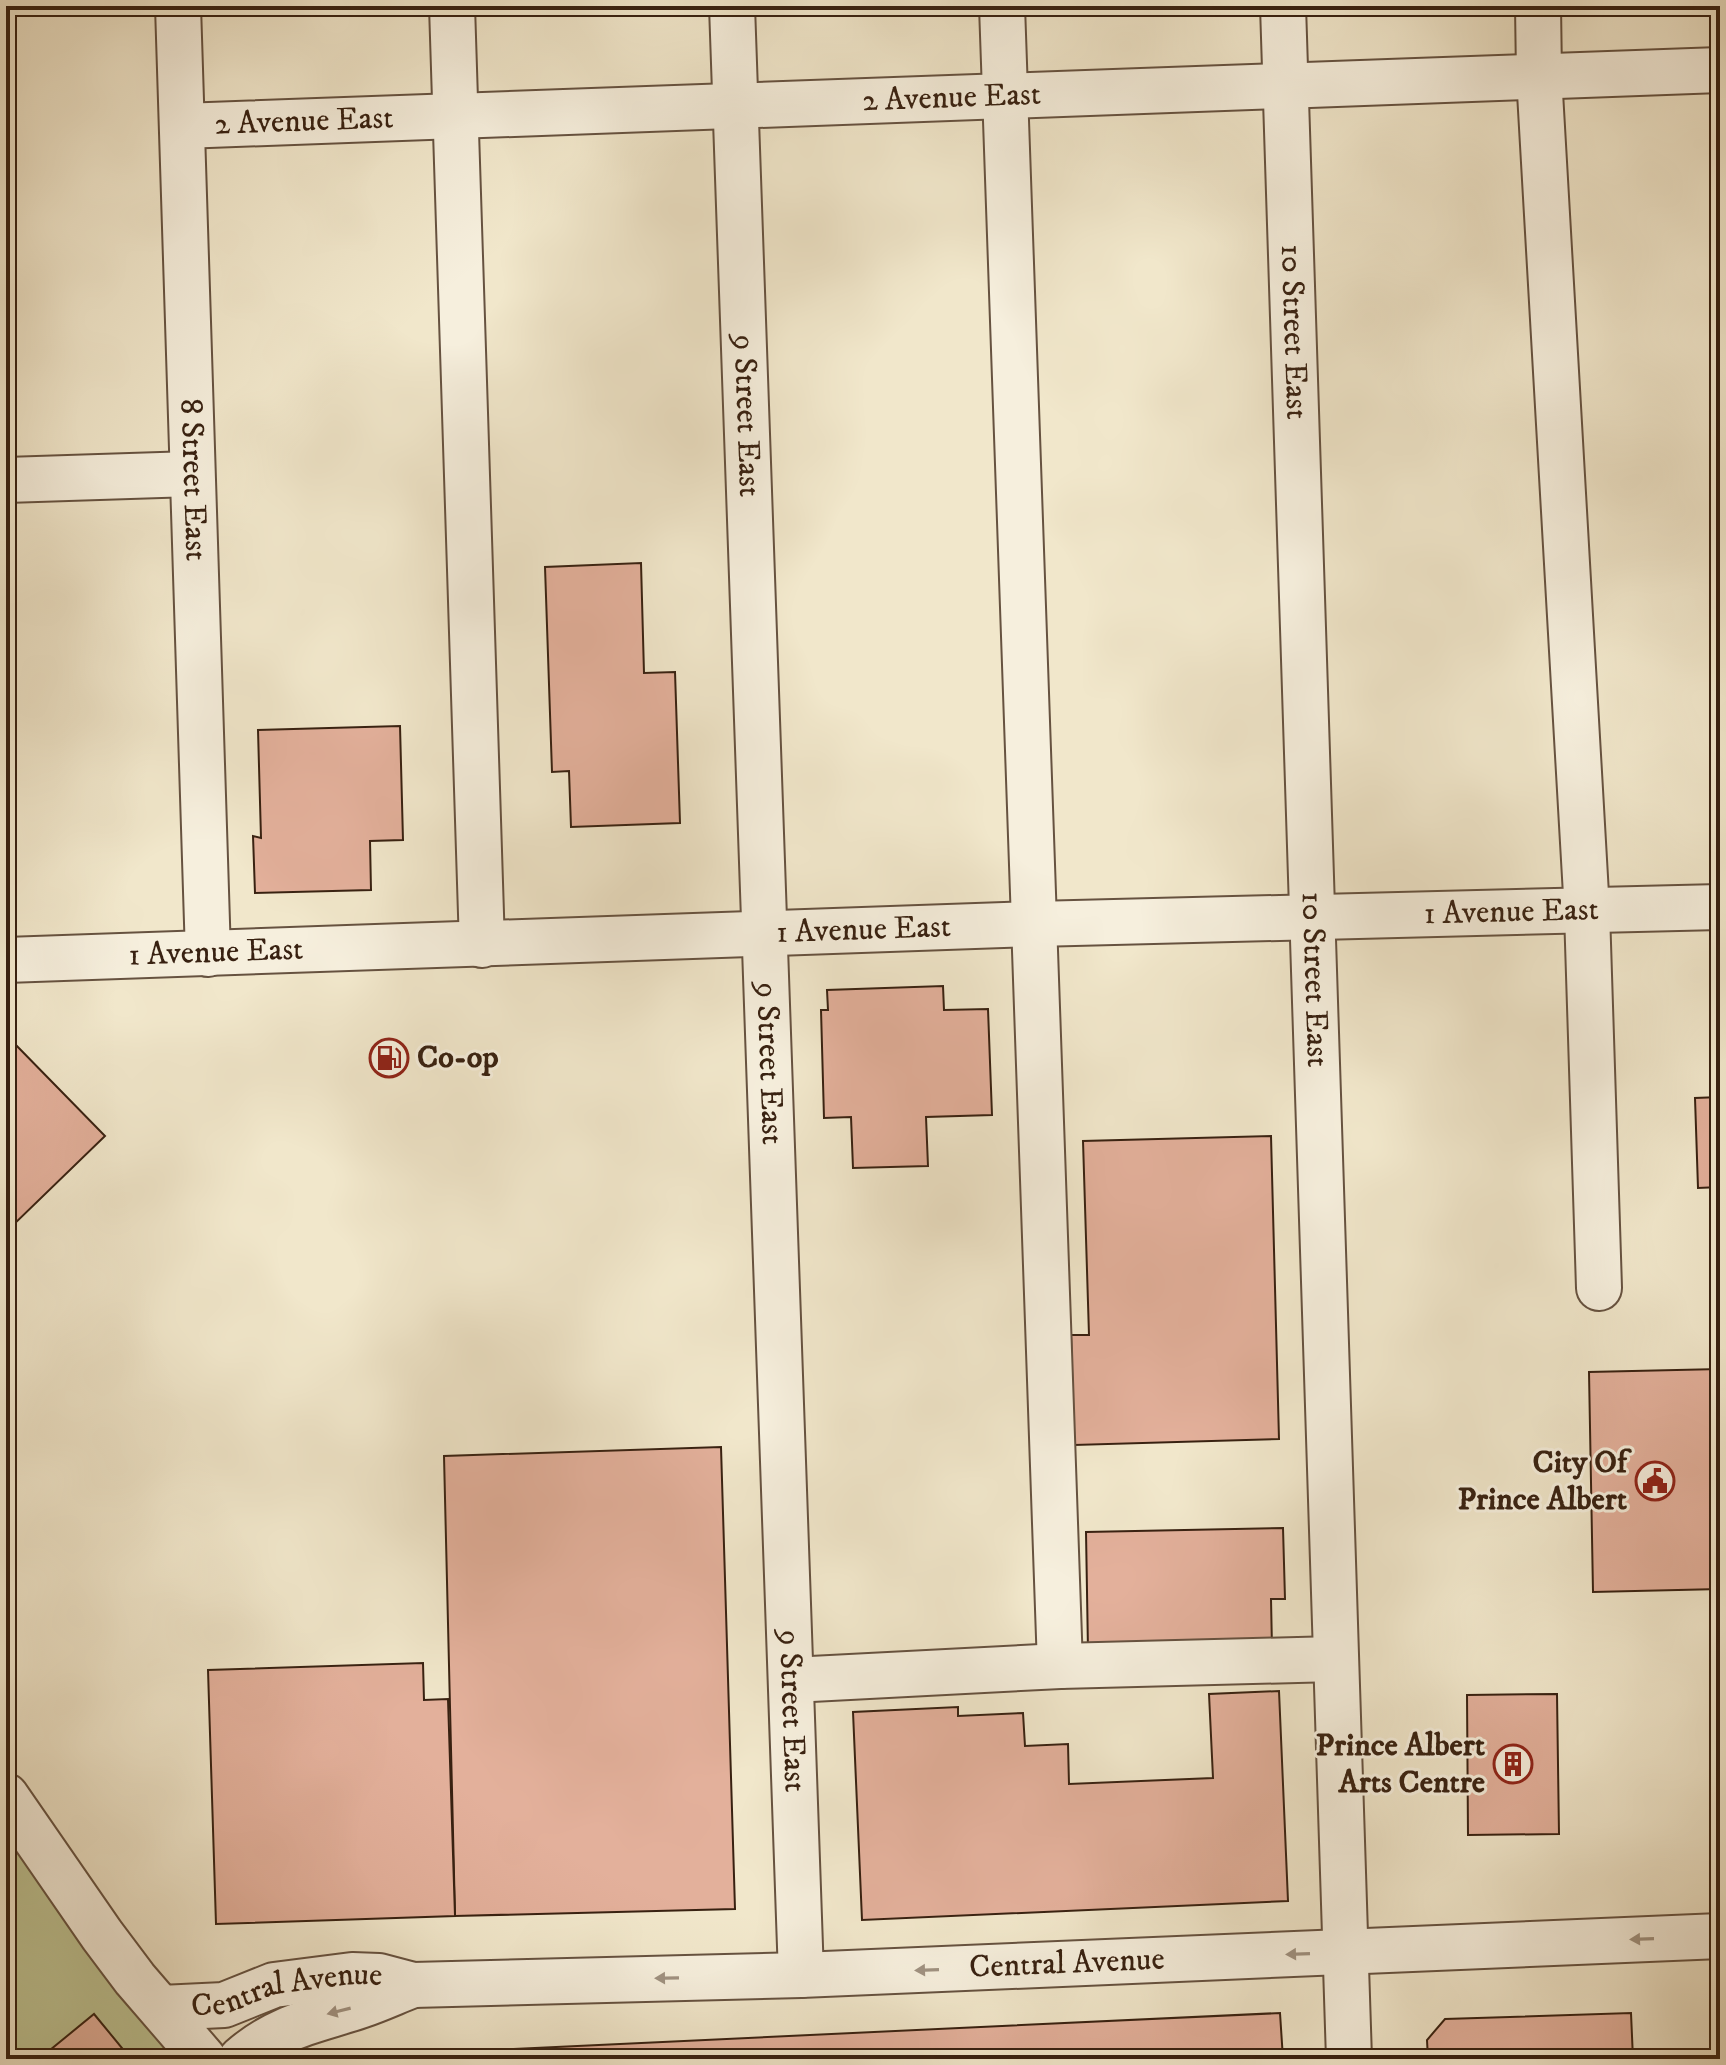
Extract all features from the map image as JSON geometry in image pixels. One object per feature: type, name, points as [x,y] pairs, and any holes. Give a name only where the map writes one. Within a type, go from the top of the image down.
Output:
[{"type":"street","name":"8 Street East","points":[[178,6],[208,954]]},
{"type":"street","points":[[452,6],[482,945]]},
{"type":"street","name":"9 Street East","points":[[732,6],[801,1975]]},
{"type":"street","points":[[1002,6],[1060,1666]]},
{"type":"street","name":"10 Street East","points":[[1283,6],[1349,2059]]},
{"type":"street","points":[[1538,6],[1539,75],[1587,912],[1599,1288]]},
{"type":"street","name":"2 Avenue East","points":[[182,126],[1720,70]]},
{"type":"street","points":[[6,480],[192,474]]},
{"type":"street","name":"1 Avenue East","points":[[6,960],[1035,924],[1720,907]]},
{"type":"street","points":[[792,1680],[1060,1666],[1335,1659]]},
{"type":"street","points":[[6,1796],[102,1935],[204,2059]]},
{"type":"street","name":"Central Avenue","points":[[161,2008],[224,2005],[274,1985],[352,1975],[379,1976],[413,1985],[801,1975],[1720,1936]]},
{"type":"street","name":"Central Avenue","points":[[241,2059],[289,2027],[359,2006],[413,1985]]},
{"type":"green space","points":[[6,1761],[207,2059],[6,2059]]},
{"type":"building","points":[[641,563],[644,673],[675,672],[680,823],[571,827],[569,771],[552,772],[545,567]]},
{"type":"building","points":[[400,726],[403,840],[370,841],[371,890],[255,893],[253,836],[261,838],[258,730]]},
{"type":"building","points":[[943,986],[944,1010],[988,1009],[992,1115],[926,1117],[928,1166],[853,1168],[851,1117],[824,1118],[821,1010],[828,1010],[827,990]]},
{"type":"building","points":[[12,1041],[105,1136],[6,1232],[6,1047]]},
{"type":"building","points":[[1720,1097],[1720,1187],[1698,1188],[1695,1098]]},
{"type":"building","points":[[1271,1136],[1279,1439],[1074,1445],[1071,1335],[1089,1335],[1083,1141]]},
{"type":"building","name":"City Of Prince Albert","points":[[1720,1369],[1720,1589],[1593,1592],[1589,1372]]},
{"type":"building","points":[[721,1447],[735,1909],[455,1916],[444,1456]]},
{"type":"building","points":[[1283,1528],[1285,1599],[1271,1599],[1272,1648],[1088,1651],[1086,1532]]},
{"type":"building","points":[[423,1663],[424,1700],[448,1699],[455,1916],[216,1924],[208,1670]]},
{"type":"building","points":[[1279,1691],[1288,1901],[862,1920],[853,1712],[958,1707],[958,1716],[1023,1713],[1025,1746],[1068,1744],[1069,1784],[1213,1778],[1209,1694]]},
{"type":"building","name":"Prince Albert Arts Centre","points":[[1557,1694],[1559,1834],[1468,1835],[1467,1695]]},
{"type":"building","points":[[1280,2013],[1283,2059],[339,2059],[340,2057]]},
{"type":"building","points":[[1631,2013],[1633,2059],[1428,2059],[1427,2040],[1445,2019]]},
{"type":"building","points":[[94,2014],[131,2059],[39,2059]]},
{"type":"place","name":"Co-op","points":[[389,1058]]},
{"type":"place","name":"City Of Prince Albert","points":[[1655,1481]]},
{"type":"place","name":"Prince Albert Arts Centre","points":[[1513,1764]]}]
